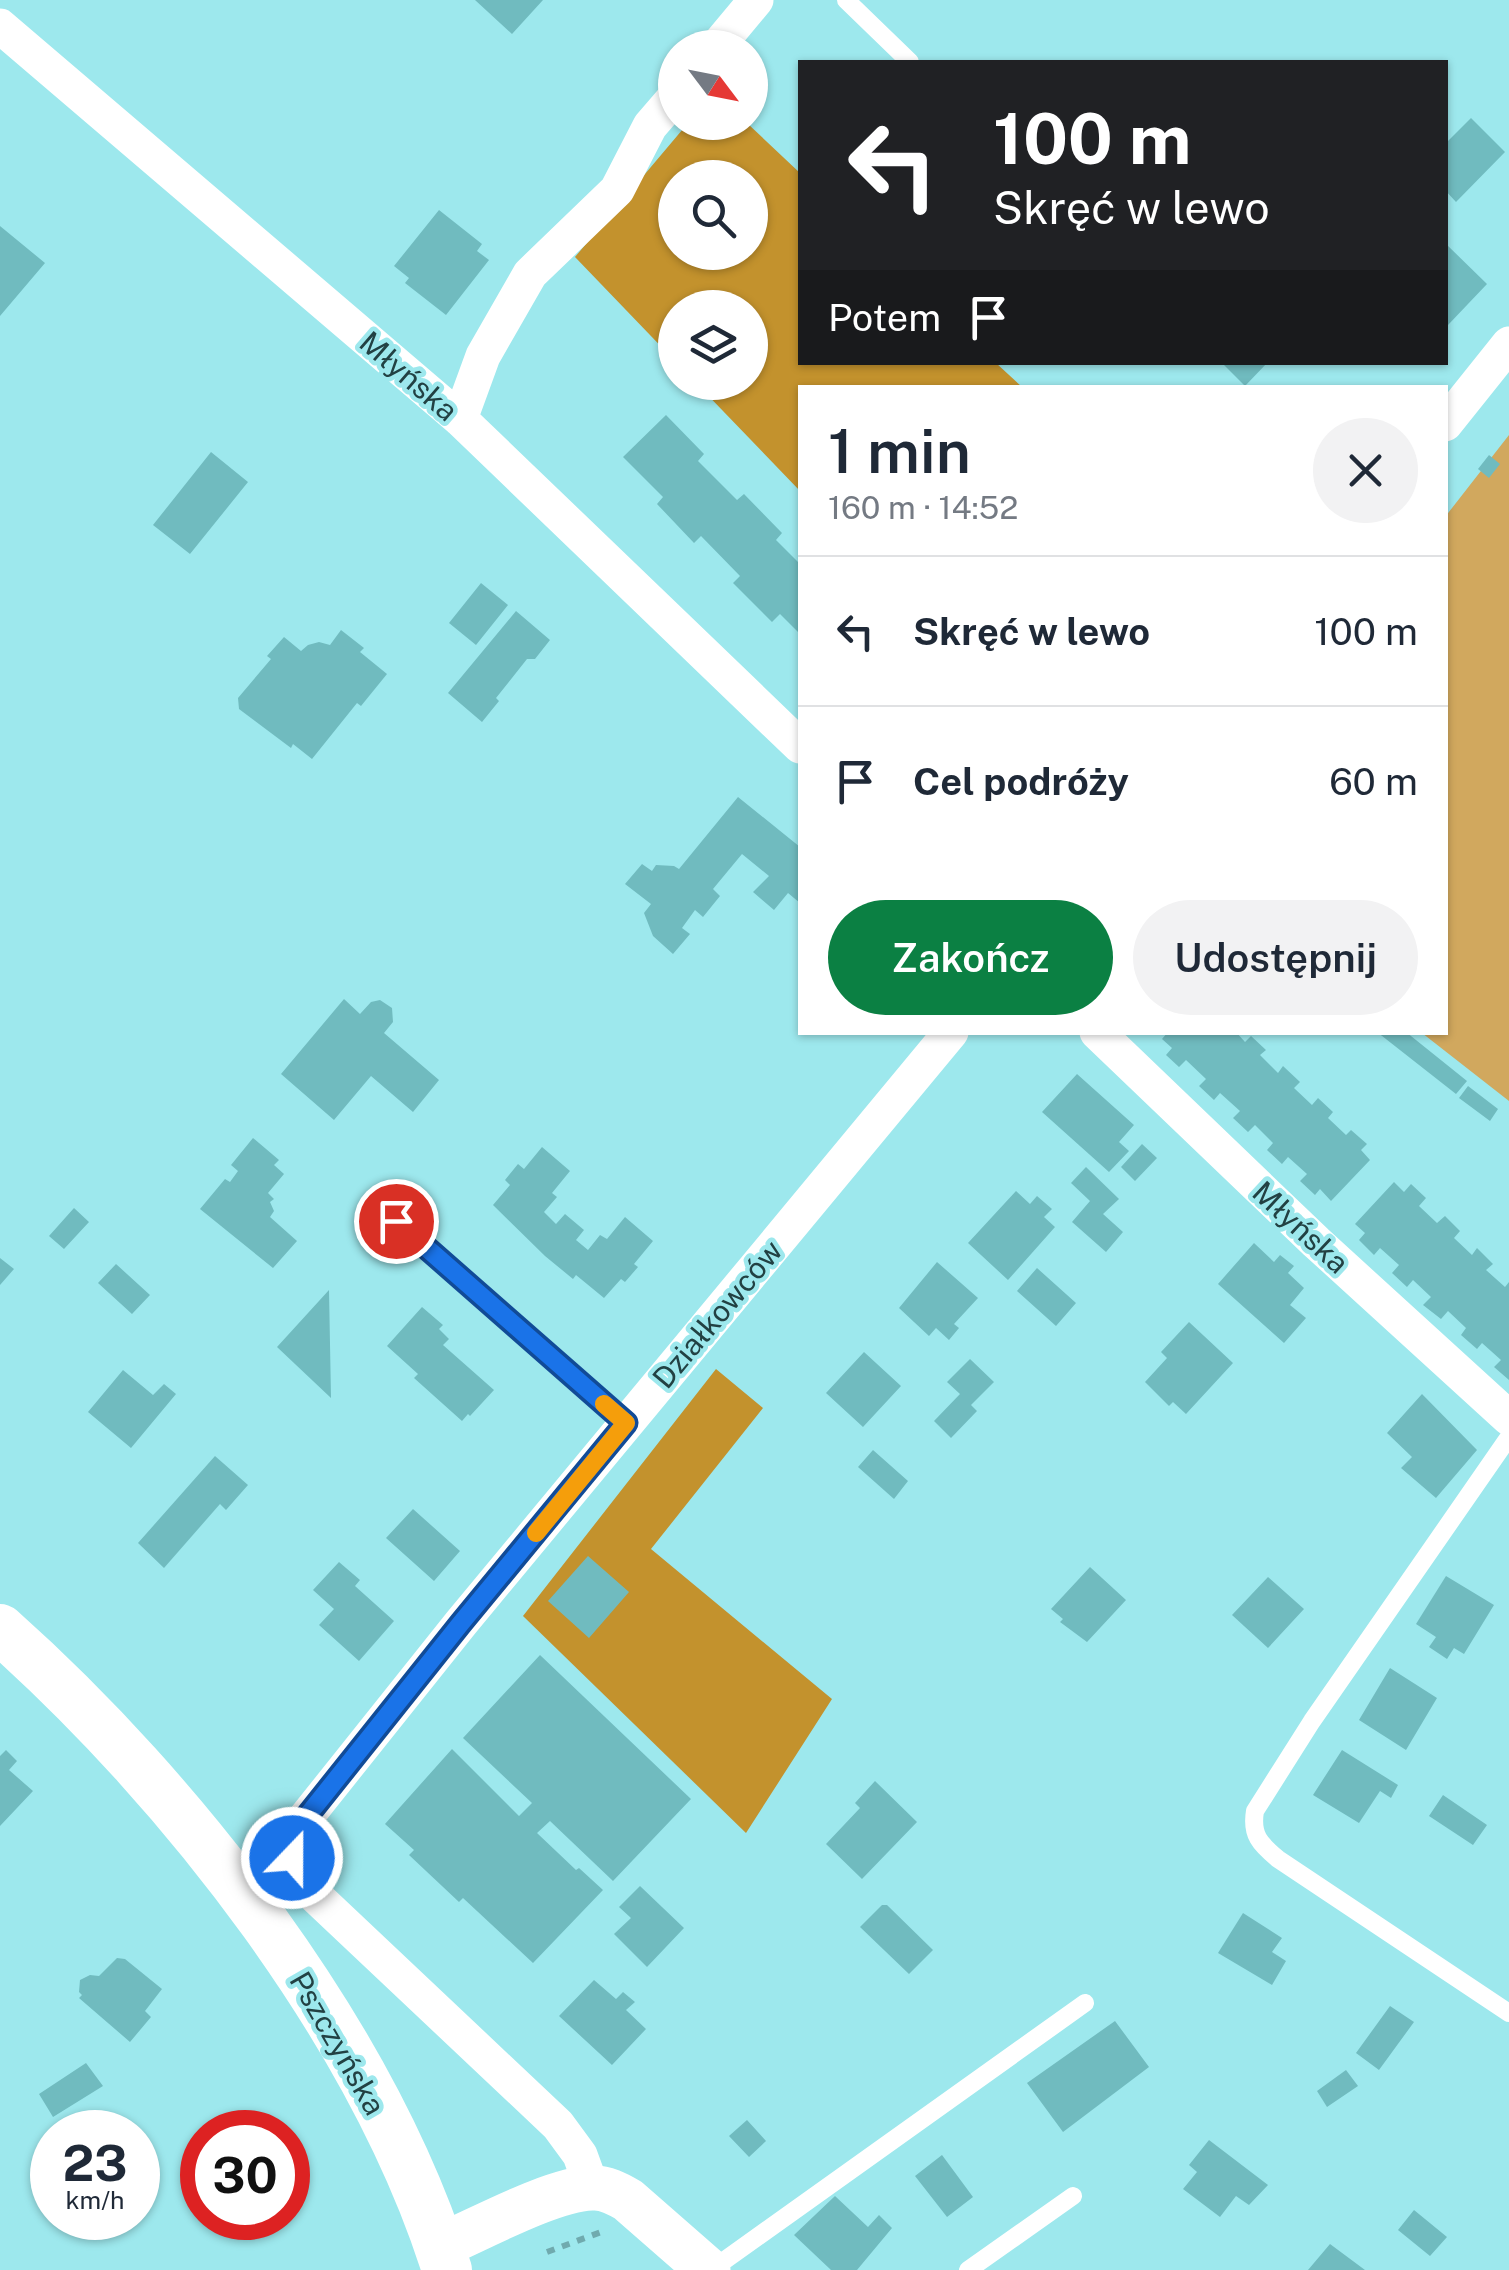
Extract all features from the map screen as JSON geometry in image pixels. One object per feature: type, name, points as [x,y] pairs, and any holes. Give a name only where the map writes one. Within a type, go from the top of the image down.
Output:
[{"type":"main road","name":"Pszczyńska","points":[[0,1629],[100,1727],[266,1924],[362,2077],[401,2153],[443,2258]]},
{"type":"street","points":[[731,30],[756,0]]},
{"type":"street","name":"Młyńska","points":[[0,26],[460,418],[798,744]]},
{"type":"street","points":[[460,418],[483,356],[530,274],[617,190],[658,117]]},
{"type":"street","points":[[1448,420],[1509,344]]},
{"type":"street","name":"Działkowców","points":[[592,2188],[580,2156],[558,2125],[309,1890],[297,1874],[292,1858],[299,1826],[461,1623],[949,1035]]},
{"type":"street","name":"Młyńska","points":[[1101,1035],[1316,1242],[1509,1418]]},
{"type":"street","points":[[592,2188],[628,2200],[710,2270]]},
{"type":"street","name":"Pszczyńska","points":[[443,2258],[553,2198],[592,2188]]},
{"type":"lane","points":[[846,0],[908,60]]},
{"type":"lane","points":[[396,1221],[626,1423]]},
{"type":"lane","points":[[1509,1436],[1312,1721],[1255,1811],[1253,1824],[1254,1836],[1278,1858],[1509,2013]]},
{"type":"lane","points":[[710,2270],[1085,2002]]},
{"type":"lane","points":[[968,2270],[1073,2196]]},
{"type":"shaded area","points":[[674,140],[765,140],[798,171],[798,365],[998,365],[1020,385],[798,385],[798,489],[712,400],[768,400],[768,290],[658,290],[658,343],[575,257]]},
{"type":"shaded area","points":[[1509,435],[1509,1101],[1425,1035],[1448,1035],[1448,513]]},
{"type":"shaded area","points":[[716,1369],[763,1408],[651,1549],[832,1699],[746,1833],[523,1616]]},
{"type":"building","points":[[475,0],[543,0],[512,34]]},
{"type":"building","points":[[1471,118],[1505,152],[1456,202],[1448,193],[1448,141]]},
{"type":"building","points":[[439,210],[482,244],[477,251],[489,260],[446,315],[405,283],[409,278],[394,266]]},
{"type":"building","points":[[0,226],[45,263],[0,316]]},
{"type":"building","points":[[1448,246],[1487,284],[1448,325]]},
{"type":"building","points":[[1224,365],[1265,365],[1246,385]]},
{"type":"building","points":[[666,415],[704,454],[698,461],[737,500],[744,494],[782,533],[776,540],[798,562],[798,632],[780,614],[772,622],[733,583],[740,576],[701,536],[694,543],[657,504],[663,497],[623,457]]},
{"type":"building","points":[[211,452],[248,482],[190,554],[153,525]]},
{"type":"building","points":[[1489,455],[1500,464],[1489,478],[1478,469]]},
{"type":"building","points":[[481,583],[508,605],[476,645],[449,623]]},
{"type":"building","points":[[516,611],[550,640],[535,659],[527,659],[482,722],[448,693]]},
{"type":"building","points":[[341,630],[387,674],[361,706],[357,703],[312,759],[239,709],[238,698],[284,637],[301,651],[319,642],[330,645]]},
{"type":"building","points":[[738,797],[798,845],[798,901],[788,893],[774,910],[753,892],[769,876],[742,854],[713,889],[720,896],[703,917],[695,910],[682,928],[690,934],[673,954],[653,936],[644,913],[651,904],[625,884],[642,864],[652,871],[656,865],[679,869]]},
{"type":"building","points":[[344,999],[360,1014],[371,1002],[380,1000],[392,1008],[393,1022],[384,1033],[439,1080],[413,1112],[371,1076],[334,1120],[281,1074]]},
{"type":"building","points":[[1165,1035],[1239,1035],[1245,1042],[1251,1036],[1266,1050],[1260,1055],[1278,1073],[1283,1066],[1300,1082],[1294,1088],[1312,1105],[1318,1098],[1333,1112],[1328,1118],[1346,1135],[1351,1130],[1367,1144],[1361,1150],[1370,1160],[1331,1201],[1320,1189],[1315,1195],[1300,1181],[1307,1174],[1288,1157],[1282,1164],[1267,1150],[1273,1143],[1255,1125],[1248,1132],[1233,1118],[1240,1111],[1220,1093],[1214,1100],[1199,1086],[1206,1079],[1186,1060],[1179,1067],[1166,1055],[1172,1048],[1162,1039]]},
{"type":"building","points":[[1381,1035],[1410,1035],[1467,1081],[1456,1094]]},
{"type":"building","points":[[1077,1074],[1134,1125],[1119,1142],[1129,1151],[1109,1172],[1042,1112]]},
{"type":"building","points":[[1468,1086],[1498,1109],[1490,1121],[1459,1098]]},
{"type":"building","points":[[253,1138],[279,1160],[274,1165],[284,1174],[268,1193],[274,1199],[270,1202],[274,1211],[270,1217],[297,1241],[273,1268],[200,1209],[225,1179],[230,1182],[238,1171],[231,1165]]},
{"type":"building","points":[[1142,1144],[1157,1158],[1135,1181],[1121,1167]]},
{"type":"building","points":[[542,1147],[570,1171],[552,1193],[557,1197],[544,1212],[556,1224],[565,1214],[584,1230],[576,1240],[588,1250],[600,1235],[607,1239],[625,1217],[653,1241],[634,1264],[638,1267],[604,1298],[545,1256],[493,1205],[510,1185],[505,1180],[518,1164],[524,1169]]},
{"type":"building","points":[[1086,1167],[1119,1199],[1103,1214],[1123,1232],[1106,1252],[1072,1222],[1090,1201],[1071,1183]]},
{"type":"building","points":[[1394,1182],[1404,1192],[1411,1184],[1426,1198],[1419,1206],[1437,1223],[1445,1216],[1460,1231],[1454,1238],[1472,1255],[1477,1248],[1493,1264],[1486,1270],[1505,1287],[1509,1282],[1509,1380],[1494,1367],[1501,1360],[1482,1343],[1477,1349],[1461,1335],[1466,1328],[1448,1311],[1441,1319],[1423,1305],[1431,1297],[1413,1280],[1407,1287],[1392,1273],[1399,1265],[1380,1248],[1374,1255],[1359,1240],[1365,1233],[1355,1224]]},
{"type":"building","points":[[1016,1191],[1030,1204],[1037,1196],[1052,1209],[1044,1217],[1055,1227],[1008,1280],[968,1243]]},
{"type":"building","points":[[74,1208],[89,1222],[64,1249],[49,1236]]},
{"type":"building","points":[[1254,1243],[1274,1262],[1280,1255],[1294,1266],[1288,1273],[1304,1288],[1290,1305],[1306,1318],[1284,1343],[1218,1284]]},
{"type":"building","points":[[0,1258],[14,1269],[0,1285]]},
{"type":"building","points":[[937,1262],[978,1298],[954,1324],[959,1328],[949,1340],[936,1328],[929,1336],[899,1308]]},
{"type":"building","points":[[116,1264],[150,1295],[132,1314],[98,1283]]},
{"type":"building","points":[[1037,1268],[1076,1303],[1056,1326],[1017,1291]]},
{"type":"building","points":[[329,1290],[331,1398],[277,1347]]},
{"type":"building","points":[[422,1307],[443,1325],[439,1329],[449,1339],[443,1345],[494,1390],[462,1421],[414,1378],[418,1374],[387,1346]]},
{"type":"building","points":[[1189,1322],[1233,1363],[1186,1414],[1173,1402],[1169,1406],[1145,1382],[1167,1358],[1161,1352]]},
{"type":"building","points":[[864,1352],[901,1386],[863,1427],[826,1393]]},
{"type":"building","points":[[970,1359],[994,1382],[971,1405],[977,1411],[951,1438],[934,1421],[960,1394],[947,1382]]},
{"type":"building","points":[[123,1370],[153,1395],[164,1384],[176,1394],[131,1448],[88,1412]]},
{"type":"building","points":[[1422,1394],[1477,1450],[1436,1498],[1401,1468],[1412,1457],[1387,1433]]},
{"type":"building","points":[[873,1450],[908,1481],[894,1499],[858,1467]]},
{"type":"building","points":[[215,1456],[248,1485],[226,1510],[220,1504],[164,1568],[138,1543]]},
{"type":"building","points":[[413,1509],[460,1551],[434,1581],[386,1538]]},
{"type":"building","points":[[588,1556],[629,1592],[589,1638],[548,1601]]},
{"type":"building","points":[[339,1562],[360,1580],[355,1586],[394,1621],[359,1661],[319,1625],[334,1609],[313,1590]]},
{"type":"building","points":[[1090,1567],[1126,1600],[1087,1642],[1060,1622],[1063,1619],[1051,1609]]},
{"type":"building","points":[[1446,1576],[1494,1605],[1464,1654],[1454,1648],[1447,1659],[1429,1647],[1436,1637],[1416,1624]]},
{"type":"building","points":[[1268,1577],[1304,1609],[1268,1648],[1232,1615]]},
{"type":"building","points":[[540,1655],[691,1799],[613,1881],[550,1821],[537,1833],[603,1890],[533,1963],[463,1898],[459,1902],[409,1855],[414,1850],[385,1824],[452,1749],[519,1816],[532,1803],[463,1738]]},
{"type":"building","points":[[1390,1668],[1437,1698],[1406,1750],[1359,1720]]},
{"type":"building","points":[[6,1750],[17,1761],[9,1770],[33,1791],[0,1826],[0,1756]]},
{"type":"building","points":[[1342,1750],[1398,1785],[1391,1798],[1380,1791],[1359,1823],[1313,1795]]},
{"type":"building","points":[[875,1781],[917,1822],[862,1879],[826,1844],[860,1808],[855,1803]]},
{"type":"building","points":[[1443,1795],[1487,1825],[1473,1845],[1429,1816]]},
{"type":"building","points":[[640,1886],[684,1928],[647,1967],[614,1934],[631,1918],[619,1907]]},
{"type":"building","points":[[882,1905],[887,1905],[933,1950],[909,1974],[860,1927]]},
{"type":"building","points":[[1243,1913],[1282,1938],[1272,1952],[1286,1961],[1272,1985],[1218,1953]]},
{"type":"building","points":[[117,1958],[125,1959],[162,1989],[145,2011],[151,2017],[130,2042],[79,1998],[80,1980],[99,1976]]},
{"type":"building","points":[[594,1980],[616,1999],[623,1992],[635,2002],[626,2010],[646,2029],[612,2065],[559,2016]]},
{"type":"building","points":[[1390,2006],[1414,2022],[1379,2070],[1356,2053]]},
{"type":"building","points":[[1115,2021],[1149,2067],[1063,2132],[1027,2083]]},
{"type":"building","points":[[86,2063],[103,2086],[64,2110],[49,2110],[39,2094]]},
{"type":"building","points":[[1346,2070],[1358,2086],[1327,2107],[1317,2091]]},
{"type":"building","points":[[747,2120],[766,2141],[749,2157],[729,2136]]},
{"type":"building","points":[[1209,2140],[1268,2185],[1249,2205],[1236,2196],[1220,2217],[1183,2189],[1197,2172],[1189,2165]]},
{"type":"building","points":[[942,2155],[973,2197],[947,2217],[915,2176]]},
{"type":"building","points":[[835,2196],[868,2227],[879,2215],[892,2228],[857,2270],[831,2270],[794,2235]]},
{"type":"building","points":[[1414,2210],[1447,2237],[1430,2256],[1398,2230]]},
{"type":"building","points":[[1330,2244],[1365,2270],[1308,2270]]},
{"type":"slow traffic","points":[[536,1533],[626,1423],[604,1404]]},
{"type":"route","points":[[292,1858],[299,1826],[626,1423],[396,1221]]}]
